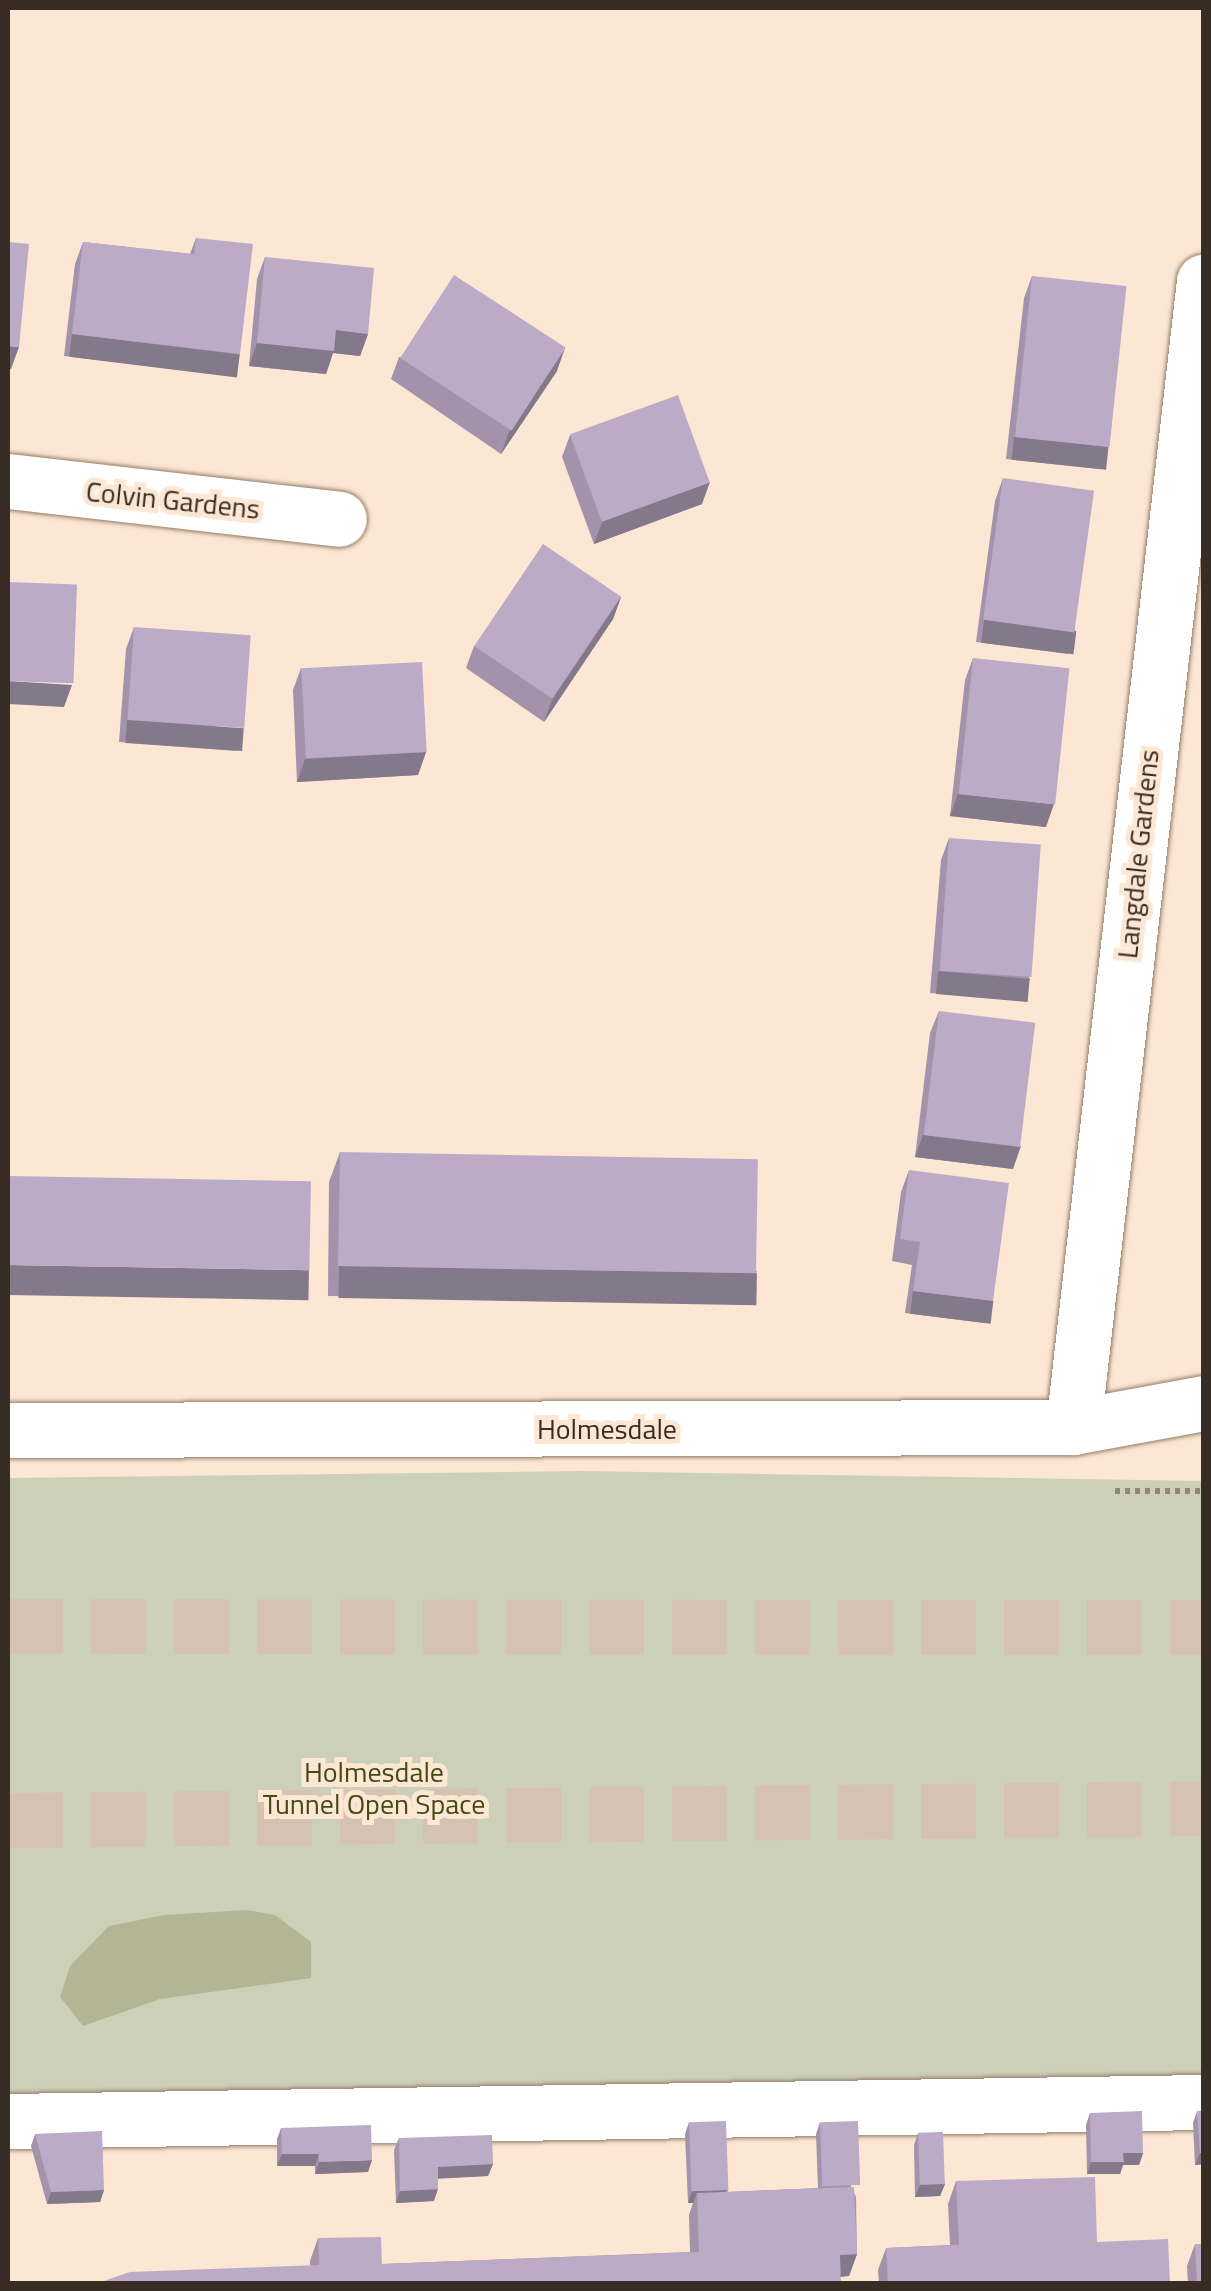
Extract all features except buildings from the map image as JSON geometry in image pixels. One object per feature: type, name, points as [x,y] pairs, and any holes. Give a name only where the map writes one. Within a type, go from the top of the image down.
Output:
[{"type":"street","name":"Langdale Gardens","points":[[1073,1427],[1204,281]]},
{"type":"street","name":"Colvin Gardens","points":[[8,481],[339,519]]},
{"type":"street","name":"Holmesdale","points":[[8,1430],[1073,1427],[1204,1403]]},
{"type":"street","points":[[8,2121],[1204,2102]]},
{"type":"green space","name":"Holmesdale Tunnel Open Space","points":[[582,1471],[1203,1481],[1203,2087],[8,2109],[8,1478]]},
{"type":"green space","points":[[247,1910],[275,1915],[311,1942],[311,1978],[160,1999],[83,2026],[60,1997],[70,1966],[109,1926],[164,1915]]},
{"type":"tunnel","points":[[8,1626],[1204,1627]]},
{"type":"tunnel","points":[[8,1820],[1204,1808]]}]
